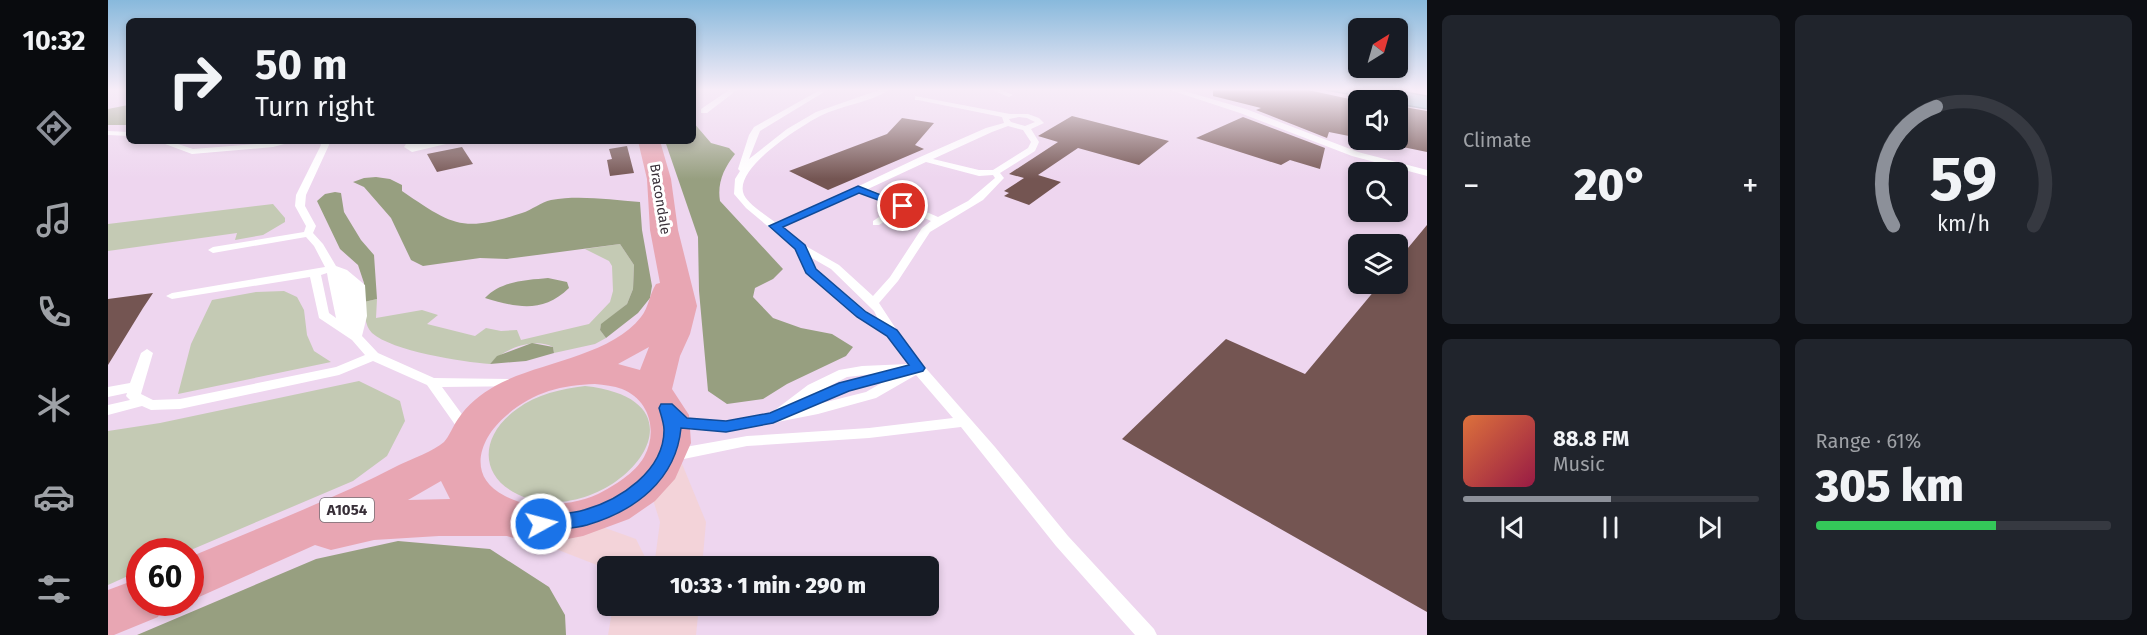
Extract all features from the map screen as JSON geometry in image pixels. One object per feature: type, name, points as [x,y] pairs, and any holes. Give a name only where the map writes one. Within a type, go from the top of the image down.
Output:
[{"type":"main road","name":"Bracondale","points":[[650,144],[659,178],[670,256],[681,306],[673,334],[662,356],[660,400]]},
{"type":"main road","name":"Bracondale","points":[[550,378],[626,348],[645,334],[660,317],[667,298],[670,256]]},
{"type":"main road","points":[[595,372],[633,379],[660,400],[673,428],[665,460],[644,487],[618,505],[585,518],[523,521],[473,499],[460,476],[464,442],[483,414],[507,395],[550,378],[595,372]]},
{"type":"main road","name":"A1054","points":[[211,572],[384,493],[464,442]]},
{"type":"main road","name":"A1054","points":[[211,572],[354,524],[421,518],[523,521]]},
{"type":"main road","points":[[108,614],[126,607]]},
{"type":"street","points":[[412,147],[426,144]]},
{"type":"street","points":[[665,460],[683,522],[679,556]]},
{"type":"street","points":[[523,521],[619,553],[620,556]]},
{"type":"street","points":[[634,635],[637,616]]},
{"type":"street","points":[[670,635],[673,616]]},
{"type":"lane","points":[[773,120],[757,129],[753,135],[739,179],[739,194],[800,248],[835,267],[873,303],[918,368],[1062,541],[1147,635]]},
{"type":"lane","points":[[739,179],[750,163],[790,131],[809,120]]},
{"type":"lane","points":[[775,226],[809,213],[923,159],[989,130],[1008,120],[1026,128],[1035,142],[1032,149],[995,172],[953,168],[923,159]]},
{"type":"lane","points":[[1026,128],[1038,126],[1039,121],[1036,120]]},
{"type":"lane","points":[[1265,120],[1355,154],[1427,173]]},
{"type":"lane","points":[[108,133],[126,134]]},
{"type":"lane","points":[[169,144],[192,152],[278,144]]},
{"type":"lane","points":[[308,234],[311,226],[300,206],[301,195],[325,144]]},
{"type":"lane","points":[[873,303],[894,279],[927,230],[938,221],[954,215],[993,187],[1000,178],[995,172]]},
{"type":"lane","points":[[858,189],[938,221]]},
{"type":"lane","points":[[876,223],[903,206]]},
{"type":"lane","points":[[213,250],[308,234]]},
{"type":"lane","points":[[308,234],[322,246],[332,268],[340,316],[351,335]]},
{"type":"lane","points":[[800,248],[811,271],[862,315],[892,333]]},
{"type":"lane","points":[[172,297],[315,273],[332,268],[344,271],[358,285],[361,316],[351,335]]},
{"type":"lane","points":[[315,273],[323,315],[351,335],[373,356],[432,382],[483,384],[550,378]]},
{"type":"lane","points":[[147,353],[133,396],[151,405],[180,405],[339,371],[373,356]]},
{"type":"lane","points":[[660,400],[683,423],[726,426],[773,418],[870,395],[918,368]]},
{"type":"lane","points":[[773,418],[807,393],[837,376],[852,371],[918,368]]},
{"type":"lane","points":[[432,382],[464,442]]},
{"type":"lane","points":[[108,392],[135,387]]},
{"type":"lane","points":[[108,410],[141,402]]},
{"type":"lane","points":[[665,460],[747,441],[868,433],[964,422]]},
{"type":"shaded area","points":[[108,120],[126,120],[126,125],[108,125]]},
{"type":"shaded area","points":[[696,126],[711,143],[729,148],[735,154],[722,176],[720,201],[783,269],[773,279],[755,288],[753,297],[773,318],[801,328],[832,334],[853,347],[846,356],[787,384],[763,399],[727,404],[708,391],[699,291],[698,237],[666,144],[696,144]]},
{"type":"shaded area","points":[[376,177],[390,179],[402,185],[402,191],[433,212],[458,222],[471,224],[502,219],[526,212],[547,201],[562,199],[595,198],[640,202],[642,230],[652,286],[650,298],[638,313],[606,338],[600,330],[601,324],[627,304],[633,289],[634,265],[620,244],[507,259],[480,258],[423,266],[411,260],[391,218],[364,187],[353,182]]},
{"type":"shaded area","points":[[341,193],[344,212],[361,240],[374,255],[377,299],[364,302],[364,283],[358,265],[340,249],[317,201],[325,194]]},
{"type":"shaded area","points":[[273,204],[285,218],[285,222],[263,235],[235,240],[237,233],[108,251],[108,224]]},
{"type":"shaded area","points":[[620,244],[634,265],[633,289],[627,304],[601,325],[600,330],[606,338],[595,344],[554,353],[553,347],[545,344],[528,344],[511,349],[490,364],[446,358],[395,345],[372,333],[366,322],[364,302],[377,299],[376,318],[422,310],[438,315],[427,324],[475,336],[486,328],[501,331],[517,330],[521,340],[589,324],[610,302],[613,291],[612,266],[609,261],[585,249]]},
{"type":"shaded area","points":[[548,278],[567,282],[569,288],[550,302],[519,306],[485,298],[491,292],[506,285]]},
{"type":"shaded area","points":[[284,291],[297,297],[304,310],[307,335],[314,351],[331,362],[178,394],[191,344],[212,300],[256,292]]},
{"type":"shaded area","points":[[532,343],[553,347],[554,353],[526,361],[490,364],[497,356]]},
{"type":"shaded area","points":[[359,381],[400,401],[405,421],[387,456],[353,481],[204,544],[204,538],[126,538],[126,577],[108,585],[108,431],[160,423]]},
{"type":"shaded area","points":[[585,386],[625,396],[645,413],[650,435],[640,457],[621,478],[594,494],[563,502],[530,499],[513,492],[501,483],[493,472],[489,460],[489,447],[503,421],[517,409],[541,396]]},
{"type":"shaded area","points":[[398,541],[490,549],[549,587],[565,615],[566,635],[137,635],[182,616],[204,616],[204,607],[316,559]]},
{"type":"building","points":[[900,120],[934,123],[915,145],[924,149],[828,190],[789,171],[887,134]]},
{"type":"building","points":[[1066,120],[1086,120],[1169,141],[1139,165],[1078,148],[1038,175],[1061,182],[1029,205],[1004,196],[1009,193],[1004,191],[1024,178],[1009,174],[1058,142],[1038,136]]},
{"type":"building","points":[[1237,120],[1250,120],[1325,148],[1320,169],[1290,160],[1281,165],[1196,138]]},
{"type":"building","points":[[1280,120],[1348,120],[1348,136],[1329,132],[1327,138]]},
{"type":"building","points":[[1408,120],[1427,120],[1427,152],[1408,148]]},
{"type":"building","points":[[627,146],[634,173],[610,176],[607,160],[612,159],[609,149]]},
{"type":"building","points":[[462,147],[473,164],[437,172],[427,154]]},
{"type":"building","points":[[1427,225],[1427,612],[1122,439],[1226,339],[1305,374],[1372,294],[1408,294],[1408,248]]},
{"type":"building","points":[[153,293],[143,308],[108,365],[108,299]]},
{"type":"route","points":[[541,524],[585,518],[618,505],[644,487],[663,465],[671,448],[673,428],[667,408],[683,423],[726,426],[773,418],[844,387],[918,368],[892,333],[862,315],[811,271],[800,248],[775,226],[809,213],[858,189],[903,206]]}]
